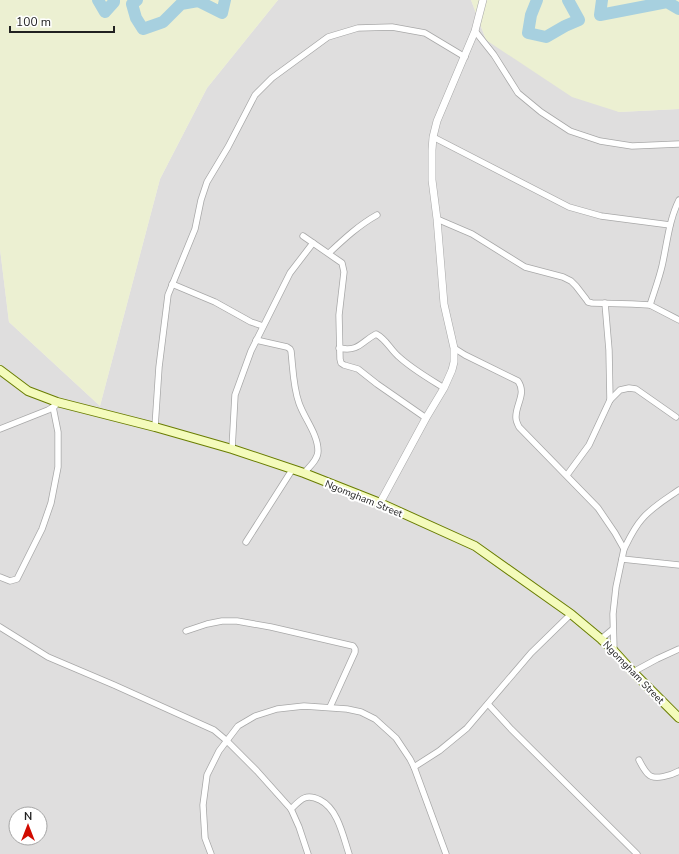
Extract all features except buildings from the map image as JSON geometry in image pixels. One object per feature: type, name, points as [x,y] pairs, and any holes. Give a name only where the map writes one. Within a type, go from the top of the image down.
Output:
[{"type":"main road","name":"Ngomgham Street","points":[[0,370],[28,391],[55,405],[155,427],[232,448],[380,503],[475,546],[571,614],[601,639],[679,718]]},
{"type":"street","points":[[380,503],[444,388],[454,362],[454,348],[444,304],[437,219],[432,180],[433,137],[437,121],[475,32],[483,0]]},
{"type":"street","points":[[155,427],[159,367],[168,295],[183,261],[194,229],[207,182],[228,147],[255,95],[272,78],[328,37],[358,28],[392,27],[425,33],[464,57]]},
{"type":"street","points":[[475,32],[494,56],[518,93],[541,112],[570,131],[600,141],[632,146],[679,144]]},
{"type":"street","points":[[433,137],[568,207],[601,216],[670,225]]},
{"type":"street","points":[[650,305],[662,268],[674,209],[679,200]]},
{"type":"street","points":[[329,253],[361,226],[377,215]]},
{"type":"street","points":[[437,219],[472,234],[525,268],[563,277],[576,286],[588,302],[650,305],[679,320]]},
{"type":"street","points":[[302,236],[342,263],[343,268],[339,315],[341,363],[358,369],[426,418]]},
{"type":"street","points":[[232,448],[235,396],[256,340],[290,272],[313,243]]},
{"type":"street","points":[[172,284],[215,302],[251,322],[263,326]]},
{"type":"street","points":[[605,303],[609,350],[610,400]]},
{"type":"street","points":[[340,348],[351,350],[360,346],[376,334],[381,336],[397,356],[415,370],[444,388]]},
{"type":"street","points":[[256,340],[287,347],[291,351],[295,389],[301,408],[313,433],[318,451],[318,456],[304,474]]},
{"type":"street","points":[[454,348],[518,381],[522,390],[516,418],[519,428],[598,508],[624,549]]},
{"type":"street","points":[[567,475],[589,445],[610,400],[620,390],[629,388],[636,389],[676,418]]},
{"type":"street","points":[[0,429],[48,410],[55,405],[58,432],[58,467],[52,503],[42,530],[17,579],[10,581],[0,577]]},
{"type":"street","points":[[246,542],[292,470]]},
{"type":"street","points":[[614,651],[613,614],[616,587],[624,549],[641,520],[679,490]]},
{"type":"street","points":[[622,559],[679,565]]},
{"type":"street","points":[[414,767],[439,751],[467,728],[531,653],[571,614]]},
{"type":"street","points":[[186,631],[207,624],[237,621],[353,646],[355,652],[330,707]]},
{"type":"street","points":[[0,626],[48,657],[214,730],[257,771],[291,809],[308,854]]},
{"type":"street","points":[[601,639],[613,629]]},
{"type":"street","points":[[633,672],[679,649]]},
{"type":"street","points":[[488,704],[637,854]]},
{"type":"street","points":[[211,854],[205,838],[203,805],[207,775],[219,751],[238,726],[255,716],[277,709],[304,706],[330,707],[361,712],[375,720],[396,738],[414,767],[446,854]]},
{"type":"street","points":[[638,760],[651,777],[657,778],[679,771]]},
{"type":"street","points":[[291,809],[298,802],[310,796],[325,802],[332,809],[337,819],[349,854]]},
{"type":"shaded area","points":[[278,0],[471,0],[486,40],[619,112],[679,109],[679,854],[0,854],[0,249],[9,322],[100,406],[160,179],[207,88]]},
{"type":"green space","points":[[0,0],[278,0],[207,88],[160,179],[100,406],[9,322],[0,249]]},
{"type":"green space","points":[[471,0],[679,0],[679,109],[619,112],[572,97],[486,40]]},
{"type":"waterway","points":[[98,0],[105,12],[114,0]]},
{"type":"waterway","points":[[137,0],[132,4],[136,18],[143,29],[163,22],[181,4],[198,1],[222,13],[225,0]]},
{"type":"waterway","points":[[537,0],[531,15],[528,33],[546,37],[579,20],[568,0]]},
{"type":"waterway","points":[[602,0],[600,15],[667,2],[679,9]]}]
